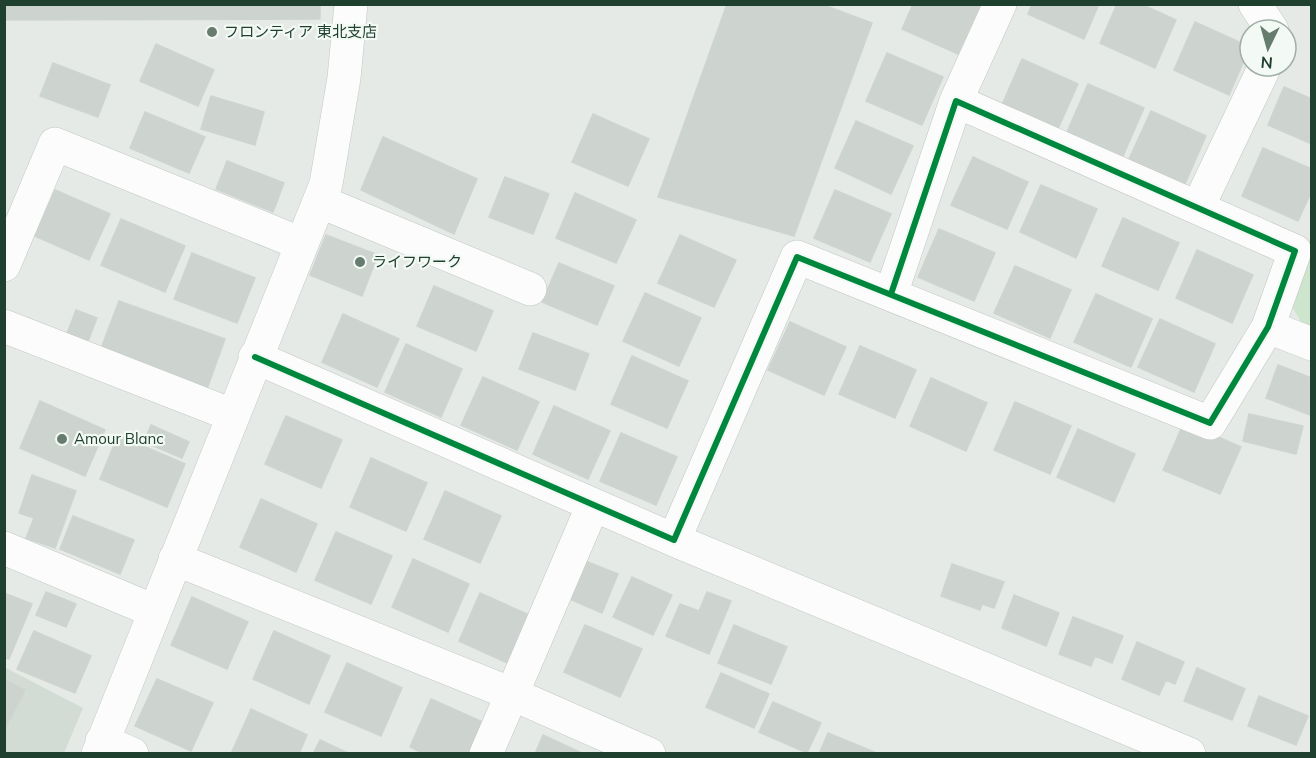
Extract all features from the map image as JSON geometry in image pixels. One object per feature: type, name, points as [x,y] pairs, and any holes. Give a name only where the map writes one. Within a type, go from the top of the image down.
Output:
[{"type":"street","points":[[132,753],[100,747],[326,184],[344,78],[351,4]]},
{"type":"street","points":[[891,294],[956,100],[1000,4]]},
{"type":"street","points":[[1255,4],[1264,18]]},
{"type":"street","points":[[1198,207],[1259,78]]},
{"type":"street","points":[[674,540],[797,257],[1210,423],[1269,327],[1295,251],[956,100]]},
{"type":"street","points":[[4,265],[55,144],[302,244]]},
{"type":"street","points":[[319,201],[530,289]]},
{"type":"street","points":[[4,326],[232,416]]},
{"type":"street","points":[[1269,327],[1311,344]]},
{"type":"street","points":[[255,357],[674,540],[1189,753]]},
{"type":"street","points":[[486,753],[593,505]]},
{"type":"street","points":[[4,548],[154,611]]},
{"type":"street","points":[[175,559],[512,694],[649,753]]},
{"type":"shaded area","points":[[4,667],[83,708],[64,753],[5,753]]},
{"type":"green space","points":[[1311,236],[1311,327],[1302,324],[1287,297]]},
{"type":"building","points":[[4,4],[320,4],[320,19],[4,20]]},
{"type":"building","points":[[727,4],[821,4],[872,23],[794,236],[658,197]]},
{"type":"building","points":[[913,4],[977,4],[980,6],[958,54],[902,29]]},
{"type":"building","points":[[1032,4],[1099,4],[1084,39],[1028,14]]},
{"type":"building","points":[[1117,4],[1141,4],[1176,20],[1155,68],[1100,43]]},
{"type":"building","points":[[1195,22],[1238,42],[1238,74],[1229,95],[1174,70]]},
{"type":"building","points":[[156,44],[214,70],[198,106],[140,81]]},
{"type":"building","points":[[887,53],[943,77],[922,125],[866,101]]},
{"type":"building","points":[[1022,59],[1078,84],[1057,131],[1001,107]]},
{"type":"building","points":[[53,63],[110,85],[98,117],[40,96]]},
{"type":"building","points":[[1088,84],[1144,108],[1123,156],[1067,132]]},
{"type":"building","points":[[1284,87],[1312,99],[1312,144],[1268,125]]},
{"type":"building","points":[[211,96],[264,112],[255,145],[201,129]]},
{"type":"building","points":[[1151,111],[1206,136],[1185,184],[1129,159]]},
{"type":"building","points":[[145,112],[205,137],[189,173],[130,148]]},
{"type":"building","points":[[593,114],[649,139],[628,186],[572,162]]},
{"type":"building","points":[[856,121],[913,146],[891,194],[835,168]]},
{"type":"building","points":[[383,137],[477,179],[454,234],[361,190]]},
{"type":"building","points":[[1263,148],[1312,169],[1312,190],[1298,221],[1242,196]]},
{"type":"building","points":[[973,157],[1028,182],[1007,229],[951,205]]},
{"type":"building","points":[[227,161],[284,183],[273,212],[216,189]]},
{"type":"building","points":[[505,177],[549,194],[533,234],[489,217]]},
{"type":"building","points":[[1041,185],[1097,209],[1076,258],[1020,232]]},
{"type":"building","points":[[55,190],[110,214],[89,260],[35,236]]},
{"type":"building","points":[[835,190],[891,214],[870,262],[814,238]]},
{"type":"building","points":[[575,193],[636,220],[616,263],[556,238]]},
{"type":"building","points":[[1123,218],[1179,243],[1158,290],[1102,266]]},
{"type":"building","points":[[121,219],[185,246],[165,292],[101,265]]},
{"type":"building","points":[[939,229],[995,253],[974,301],[918,277]]},
{"type":"building","points":[[326,235],[378,255],[362,296],[310,275]]},
{"type":"building","points":[[680,235],[736,260],[714,307],[658,283]]},
{"type":"building","points":[[1197,250],[1253,275],[1232,323],[1176,298]]},
{"type":"building","points":[[192,253],[255,278],[237,323],[174,299]]},
{"type":"building","points":[[559,263],[614,286],[597,325],[542,302]]},
{"type":"building","points":[[1015,266],[1071,290],[1050,338],[994,313]]},
{"type":"building","points":[[434,286],[493,311],[476,351],[417,326]]},
{"type":"building","points":[[645,293],[701,318],[679,366],[623,341]]},
{"type":"building","points":[[1096,294],[1152,319],[1131,367],[1074,342]]},
{"type":"building","points":[[119,301],[225,339],[207,389],[100,351]]},
{"type":"building","points":[[76,310],[97,318],[87,344],[66,336]]},
{"type":"building","points":[[343,314],[399,339],[377,387],[322,362]]},
{"type":"building","points":[[1160,319],[1215,344],[1194,392],[1138,367]]},
{"type":"building","points":[[790,322],[846,347],[824,395],[768,370]]},
{"type":"building","points":[[533,333],[589,354],[575,390],[519,369]]},
{"type":"building","points":[[406,344],[462,369],[441,417],[385,392]]},
{"type":"building","points":[[860,346],[916,370],[895,418],[839,394]]},
{"type":"building","points":[[632,356],[688,381],[667,428],[611,404]]},
{"type":"building","points":[[1278,365],[1312,378],[1310,415],[1266,398]]},
{"type":"building","points":[[483,377],[539,402],[517,450],[461,425]]},
{"type":"building","points":[[931,378],[987,403],[966,451],[910,426]]},
{"type":"building","name":"Amour Blanc","points":[[40,401],[105,430],[85,476],[20,448]]},
{"type":"building","points":[[1015,402],[1071,426],[1050,474],[994,450]]},
{"type":"building","points":[[554,406],[610,431],[588,479],[533,454]]},
{"type":"building","points":[[1249,414],[1303,426],[1296,454],[1243,441]]},
{"type":"building","points":[[286,416],[342,440],[321,488],[265,464]]},
{"type":"building","points":[[1184,422],[1241,447],[1220,494],[1163,470]]},
{"type":"building","points":[[151,425],[189,442],[182,458],[144,442]]},
{"type":"building","points":[[1078,429],[1135,454],[1114,502],[1057,477]]},
{"type":"building","points":[[621,433],[677,457],[656,505],[600,481]]},
{"type":"building","points":[[118,435],[185,464],[167,507],[100,479]]},
{"type":"building","points":[[371,458],[427,483],[406,531],[350,507]]},
{"type":"building","points":[[32,475],[76,491],[55,548],[26,538],[34,518],[19,513]]},
{"type":"building","points":[[445,491],[501,516],[480,563],[424,539]]},
{"type":"building","points":[[261,499],[317,524],[296,572],[240,547]]},
{"type":"building","points":[[73,516],[134,540],[120,574],[60,549]]},
{"type":"building","points":[[336,532],[392,556],[371,604],[315,580]]},
{"type":"building","points":[[413,559],[469,584],[448,632],[392,607]]},
{"type":"building","points":[[580,559],[618,574],[602,613],[565,597]]},
{"type":"building","points":[[952,564],[1004,582],[994,608],[982,604],[980,610],[941,596]]},
{"type":"building","points":[[632,577],[672,595],[653,635],[613,617]]},
{"type":"building","points":[[46,592],[76,604],[66,627],[36,615]]},
{"type":"building","points":[[707,592],[731,601],[709,654],[666,636],[680,604],[699,611]]},
{"type":"building","points":[[4,593],[32,604],[9,659],[4,658]]},
{"type":"building","points":[[480,593],[536,618],[514,666],[459,641]]},
{"type":"building","points":[[1014,595],[1059,613],[1046,646],[1002,628]]},
{"type":"building","points":[[192,597],[248,622],[227,669],[171,645]]},
{"type":"building","points":[[1073,617],[1123,636],[1112,663],[1095,656],[1091,666],[1059,654]]},
{"type":"building","points":[[585,625],[642,649],[620,697],[564,672]]},
{"type":"building","points":[[734,625],[787,647],[771,684],[718,663]]},
{"type":"building","points":[[34,631],[91,656],[75,693],[17,669]]},
{"type":"building","points":[[274,631],[330,656],[309,704],[253,679]]},
{"type":"building","points":[[1137,642],[1184,662],[1175,684],[1166,680],[1159,695],[1122,679]]},
{"type":"building","points":[[347,663],[402,688],[381,736],[325,712]]},
{"type":"building","points":[[1197,668],[1245,689],[1232,720],[1184,701]]},
{"type":"building","points":[[721,673],[769,694],[754,728],[706,707]]},
{"type":"building","points":[[4,679],[25,690],[4,731]]},
{"type":"building","points":[[157,679],[213,703],[191,751],[135,726]]},
{"type":"building","points":[[1259,696],[1308,716],[1296,745],[1248,726]]},
{"type":"building","points":[[431,699],[487,724],[474,754],[424,754],[410,747]]},
{"type":"building","points":[[773,702],[821,723],[807,753],[759,732]]},
{"type":"building","points":[[251,709],[307,735],[299,754],[231,754]]},
{"type":"building","points":[[828,733],[874,752],[873,754],[819,754]]},
{"type":"building","points":[[543,735],[584,754],[535,754]]},
{"type":"building","points":[[320,740],[350,754],[313,754]]},
{"type":"cycle path","points":[[255,357],[674,540],[797,257],[1210,423],[1268,327],[1295,251],[956,101],[891,294]]},
{"type":"place","name":"フロンティア 東北支店","points":[[212,32]]},
{"type":"place","name":"ライフワーク","points":[[360,262]]},
{"type":"place","name":"Amour Blanc","points":[[62,439]]}]
